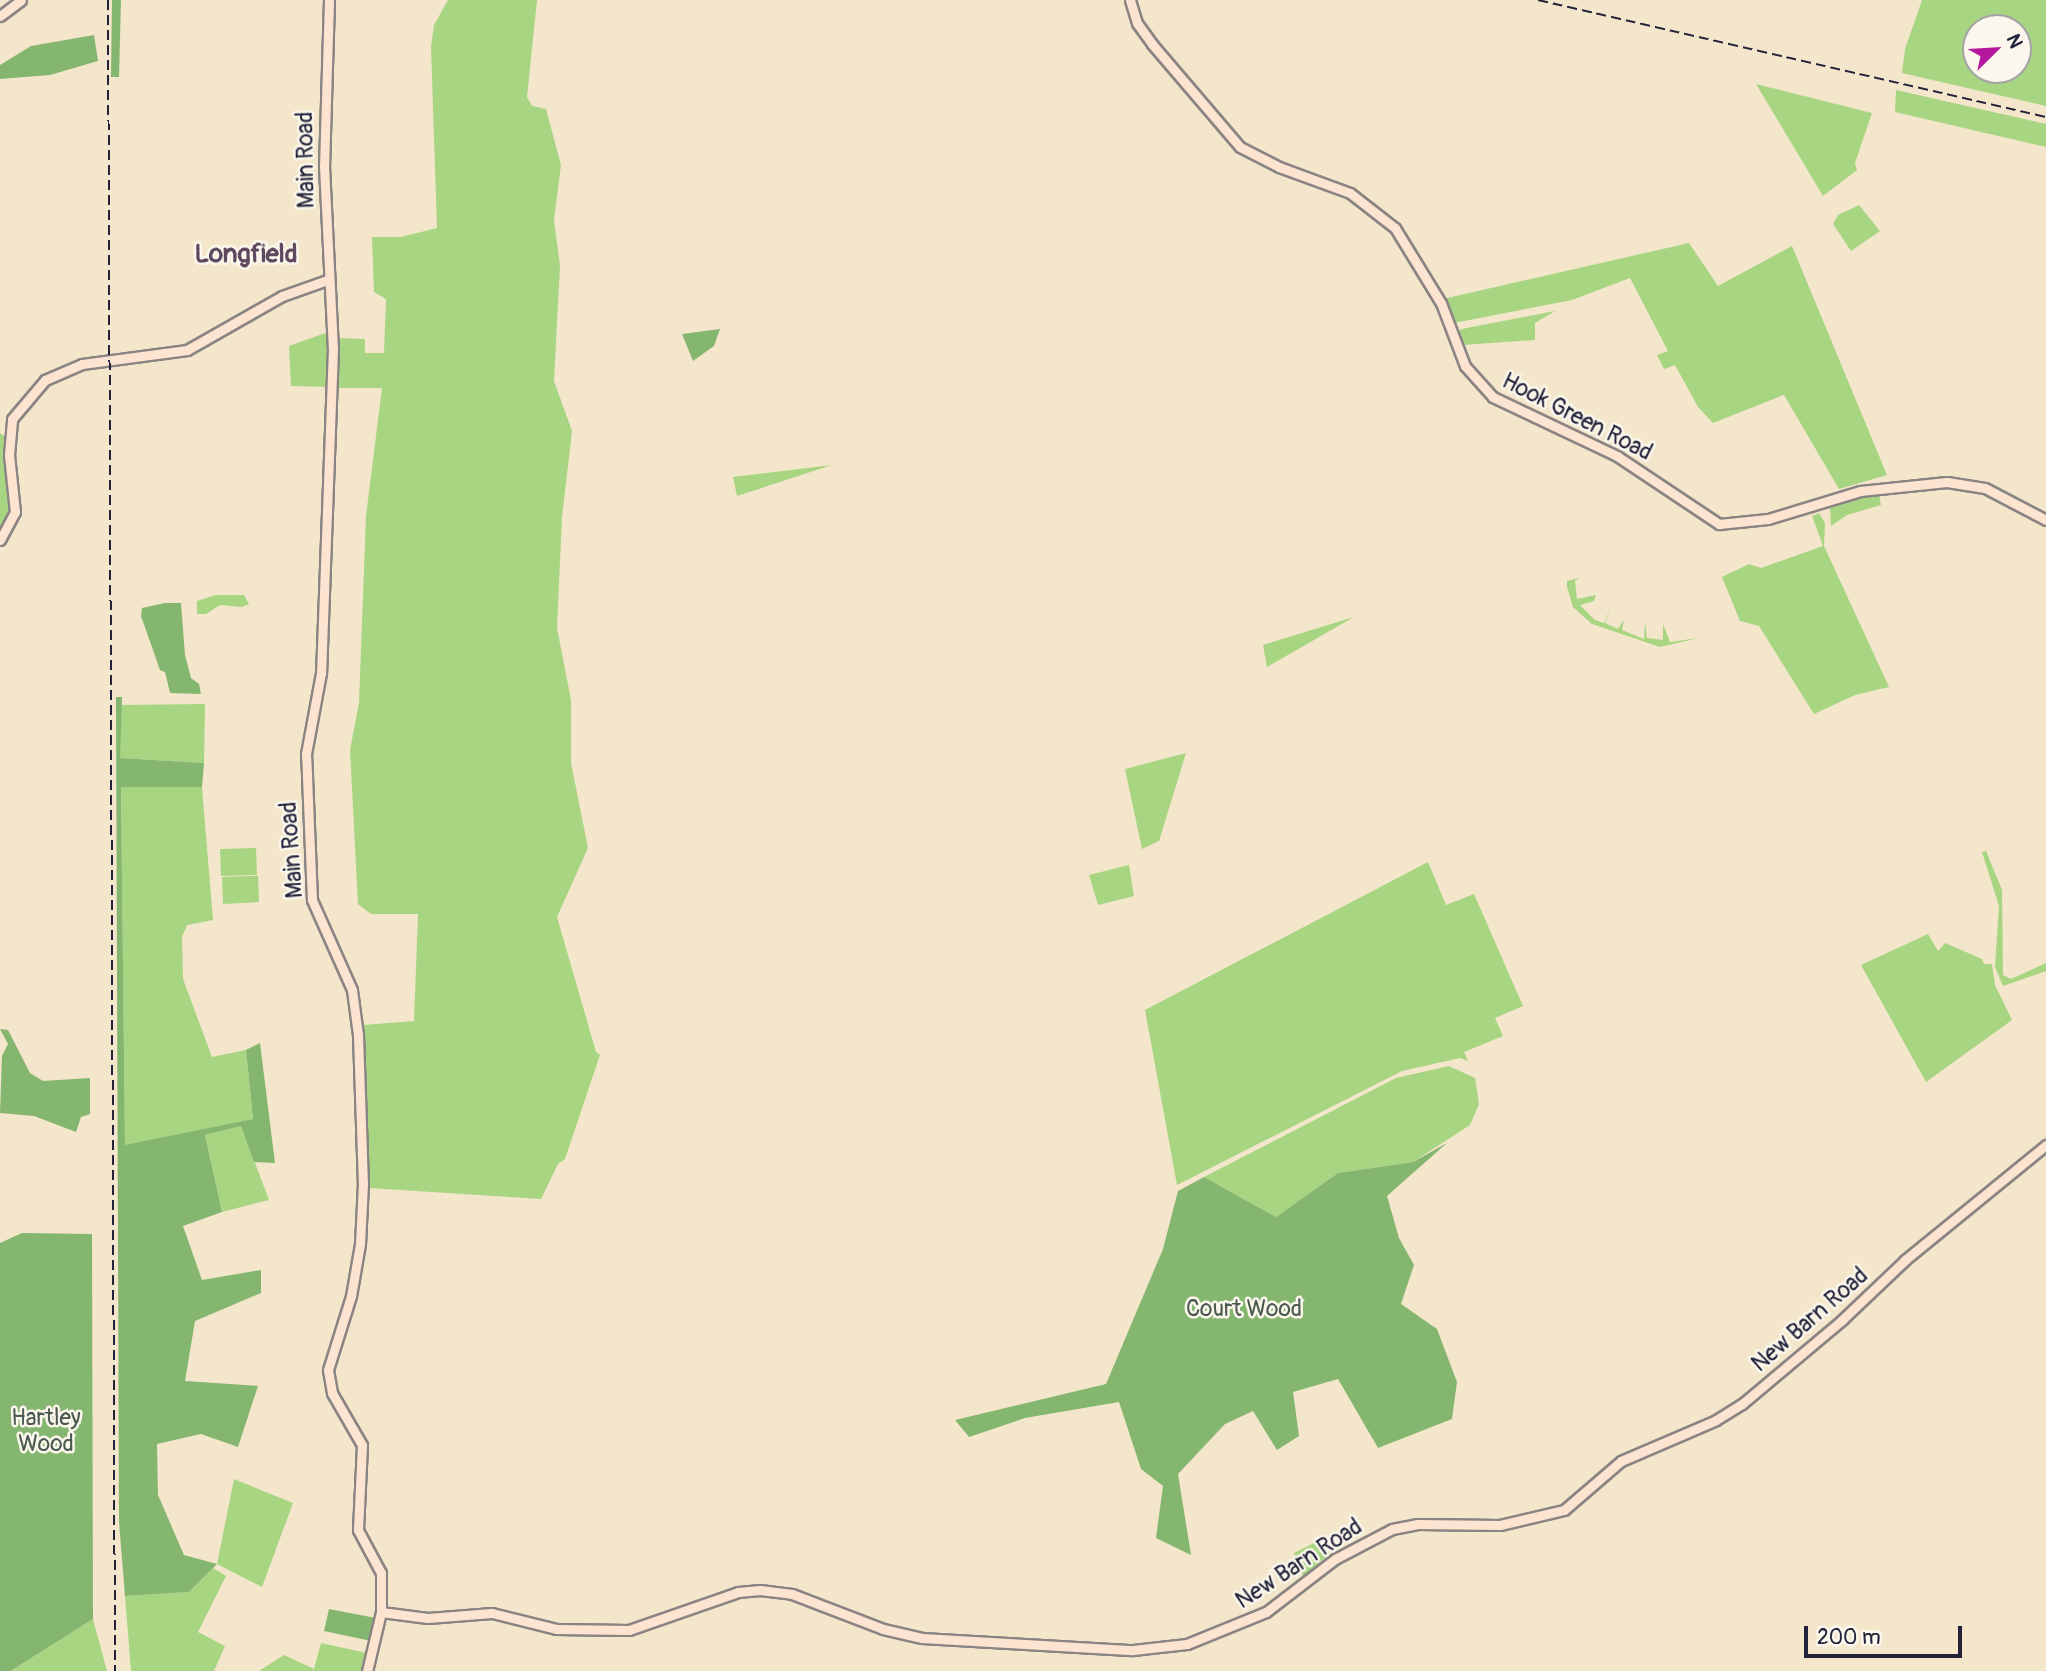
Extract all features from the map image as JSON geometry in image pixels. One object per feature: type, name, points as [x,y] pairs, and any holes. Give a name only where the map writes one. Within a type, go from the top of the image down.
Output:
[{"type":"street","points":[[0,16],[20,0]]},
{"type":"street","name":"Main Road","points":[[329,0],[324,162],[327,280],[334,326],[325,596],[321,604],[321,673],[306,754],[310,886],[317,914],[352,990],[363,1205],[351,1296],[328,1370],[332,1393],[364,1452],[356,1520],[381,1573],[381,1612],[367,1671]]},
{"type":"street","name":"Hook Green Road","points":[[1130,0],[1137,23],[1152,44],[1240,147],[1270,163],[1350,192],[1395,228],[1441,303],[1465,366],[1493,397],[1617,456],[1663,483],[1718,524],[1768,519],[1860,491],[1948,482],[1985,488],[2046,520]]},
{"type":"street","points":[[0,540],[15,512],[9,433],[30,392],[54,374],[75,365],[172,354],[198,346],[282,296],[327,280]]},
{"type":"street","name":"New Barn Road","points":[[381,1612],[415,1618],[506,1614],[556,1629],[590,1633],[646,1627],[718,1598],[760,1590],[792,1594],[883,1629],[922,1638],[1133,1650],[1187,1644],[1266,1612],[1335,1559],[1388,1531],[1417,1524],[1500,1525],[1564,1510],[1633,1454],[1716,1420],[1742,1404],[1842,1320],[1905,1260],[2046,1145]]},
{"type":"green space","points":[[112,0],[121,0],[119,77],[111,77]]},
{"type":"green space","points":[[448,0],[537,0],[527,97],[532,106],[546,109],[561,165],[554,220],[560,266],[554,381],[572,431],[562,517],[557,628],[571,700],[571,763],[588,848],[557,917],[596,1052],[600,1055],[565,1159],[558,1164],[541,1199],[369,1188],[363,1025],[414,1021],[418,914],[371,914],[358,904],[350,750],[359,703],[366,516],[382,388],[337,388],[338,338],[365,339],[365,353],[384,353],[386,299],[374,292],[372,237],[401,237],[437,228],[431,47],[434,25]]},
{"type":"green space","points":[[1922,0],[2046,0],[2046,106],[1902,73],[1905,49]]},
{"type":"green space","points":[[94,35],[98,61],[50,75],[0,79],[0,65],[31,46]]},
{"type":"green space","points":[[1756,84],[1872,113],[1855,163],[1857,170],[1823,196]]},
{"type":"green space","points":[[1896,90],[2046,124],[2046,147],[1895,112]]},
{"type":"green space","points":[[1859,205],[1880,231],[1851,251],[1833,224],[1838,215]]},
{"type":"green space","points":[[1689,243],[1718,286],[1792,246],[1887,475],[1839,489],[1784,395],[1713,423],[1698,407],[1675,365],[1664,369],[1657,355],[1668,351],[1630,278],[1572,300],[1454,323],[1443,299]]},
{"type":"green space","points":[[1555,311],[1535,323],[1535,340],[1462,345],[1458,332],[1462,329]]},
{"type":"green space","points":[[720,329],[714,346],[693,361],[682,334]]},
{"type":"green space","points":[[331,331],[330,387],[291,386],[289,346]]},
{"type":"green space","points":[[0,433],[5,437],[10,505],[0,533]]},
{"type":"green space","points":[[832,465],[737,496],[733,477]]},
{"type":"green space","points":[[1879,493],[1881,505],[1847,515],[1831,526],[1830,508]]},
{"type":"green space","points":[[1819,513],[1825,523],[1824,546],[1889,687],[1855,695],[1814,714],[1759,626],[1740,621],[1722,577],[1749,564],[1761,568],[1823,546],[1812,516]]},
{"type":"green space","points":[[1580,578],[1575,581],[1577,599],[1596,595],[1594,601],[1580,605],[1595,620],[1604,623],[1611,607],[1605,623],[1618,629],[1624,620],[1622,630],[1644,639],[1645,623],[1647,638],[1663,640],[1663,624],[1670,642],[1699,638],[1660,647],[1592,624],[1573,607],[1567,587],[1567,581]]},
{"type":"green space","points":[[216,595],[244,595],[249,604],[242,607],[220,605],[206,614],[197,614],[197,601]]},
{"type":"green space","points":[[181,603],[185,655],[191,678],[199,684],[201,694],[170,693],[165,672],[160,670],[141,616],[142,608]]},
{"type":"green space","points":[[1354,617],[1267,667],[1263,645]]},
{"type":"green space","points":[[116,697],[122,697],[120,758],[204,763],[202,787],[121,787],[125,1145],[253,1119],[246,1050],[260,1043],[275,1163],[254,1162],[241,1126],[205,1135],[222,1212],[183,1226],[202,1280],[261,1270],[261,1293],[195,1321],[185,1381],[258,1386],[238,1447],[201,1434],[157,1444],[158,1495],[184,1555],[217,1564],[189,1592],[125,1596],[119,1522]]},
{"type":"green space","points":[[205,704],[204,763],[120,758],[120,705]]},
{"type":"green space","points":[[1186,753],[1159,841],[1142,849],[1125,769]]},
{"type":"green space","points":[[121,787],[202,787],[213,920],[187,925],[182,937],[183,979],[212,1057],[246,1050],[253,1119],[125,1146]]},
{"type":"green space","points":[[256,848],[257,875],[221,876],[220,849]]},
{"type":"green space","points":[[1986,851],[2002,890],[2003,975],[2011,979],[2046,963],[2046,971],[2003,986],[1995,967],[1999,906],[1982,852]]},
{"type":"green space","points":[[1428,862],[1446,905],[1474,894],[1523,1006],[1495,1018],[1503,1036],[1464,1052],[1468,1061],[1460,1058],[1402,1071],[1177,1185],[1145,1010]]},
{"type":"green space","points":[[1129,865],[1134,896],[1098,905],[1089,875]]},
{"type":"green space","points":[[258,876],[259,902],[223,904],[222,877]]},
{"type":"green space","points":[[1928,934],[1938,951],[1945,943],[1982,959],[1984,964],[1992,964],[1995,985],[2012,1020],[1926,1082],[1861,965]]},
{"type":"green space","points":[[0,1029],[8,1030],[30,1073],[43,1081],[90,1078],[90,1114],[81,1117],[76,1132],[34,1116],[0,1113],[2,1056],[8,1044]]},
{"type":"green space","points":[[1449,1066],[1475,1078],[1479,1104],[1470,1125],[1413,1162],[1338,1173],[1276,1217],[1204,1177],[1396,1078]]},
{"type":"green space","points":[[241,1126],[269,1200],[222,1212],[205,1135]]},
{"type":"green space","name":"Court Wood","points":[[1447,1143],[1387,1196],[1399,1238],[1414,1265],[1401,1304],[1437,1329],[1457,1382],[1452,1419],[1378,1448],[1338,1379],[1293,1392],[1299,1436],[1277,1450],[1253,1411],[1225,1424],[1178,1474],[1191,1555],[1156,1538],[1163,1486],[1141,1469],[1119,1402],[1025,1418],[969,1437],[955,1420],[1106,1384],[1163,1249],[1178,1191],[1204,1177],[1276,1217],[1338,1173],[1413,1162]]},
{"type":"green space","name":"Hartley Wood","points":[[22,1233],[92,1234],[93,1619],[11,1671],[0,1671],[0,1243]]},
{"type":"green space","points":[[234,1479],[293,1503],[262,1587],[217,1564]]},
{"type":"green space","points":[[1316,1542],[1327,1556],[1303,1576],[1294,1553]]},
{"type":"green space","points":[[213,1568],[226,1576],[198,1632],[225,1646],[214,1671],[131,1671],[125,1596],[189,1592]]},
{"type":"green space","points":[[329,1609],[376,1618],[371,1641],[324,1631]]},
{"type":"green space","points":[[93,1619],[107,1671],[11,1671],[13,1670]]},
{"type":"green space","points":[[321,1643],[367,1653],[362,1671],[259,1671],[284,1655],[314,1669]]},
{"type":"railway","points":[[108,0],[115,1671]]},
{"type":"railway","points":[[1538,0],[2046,117]]},
{"type":"district","name":"Longfield","points":[[246,255]]}]
